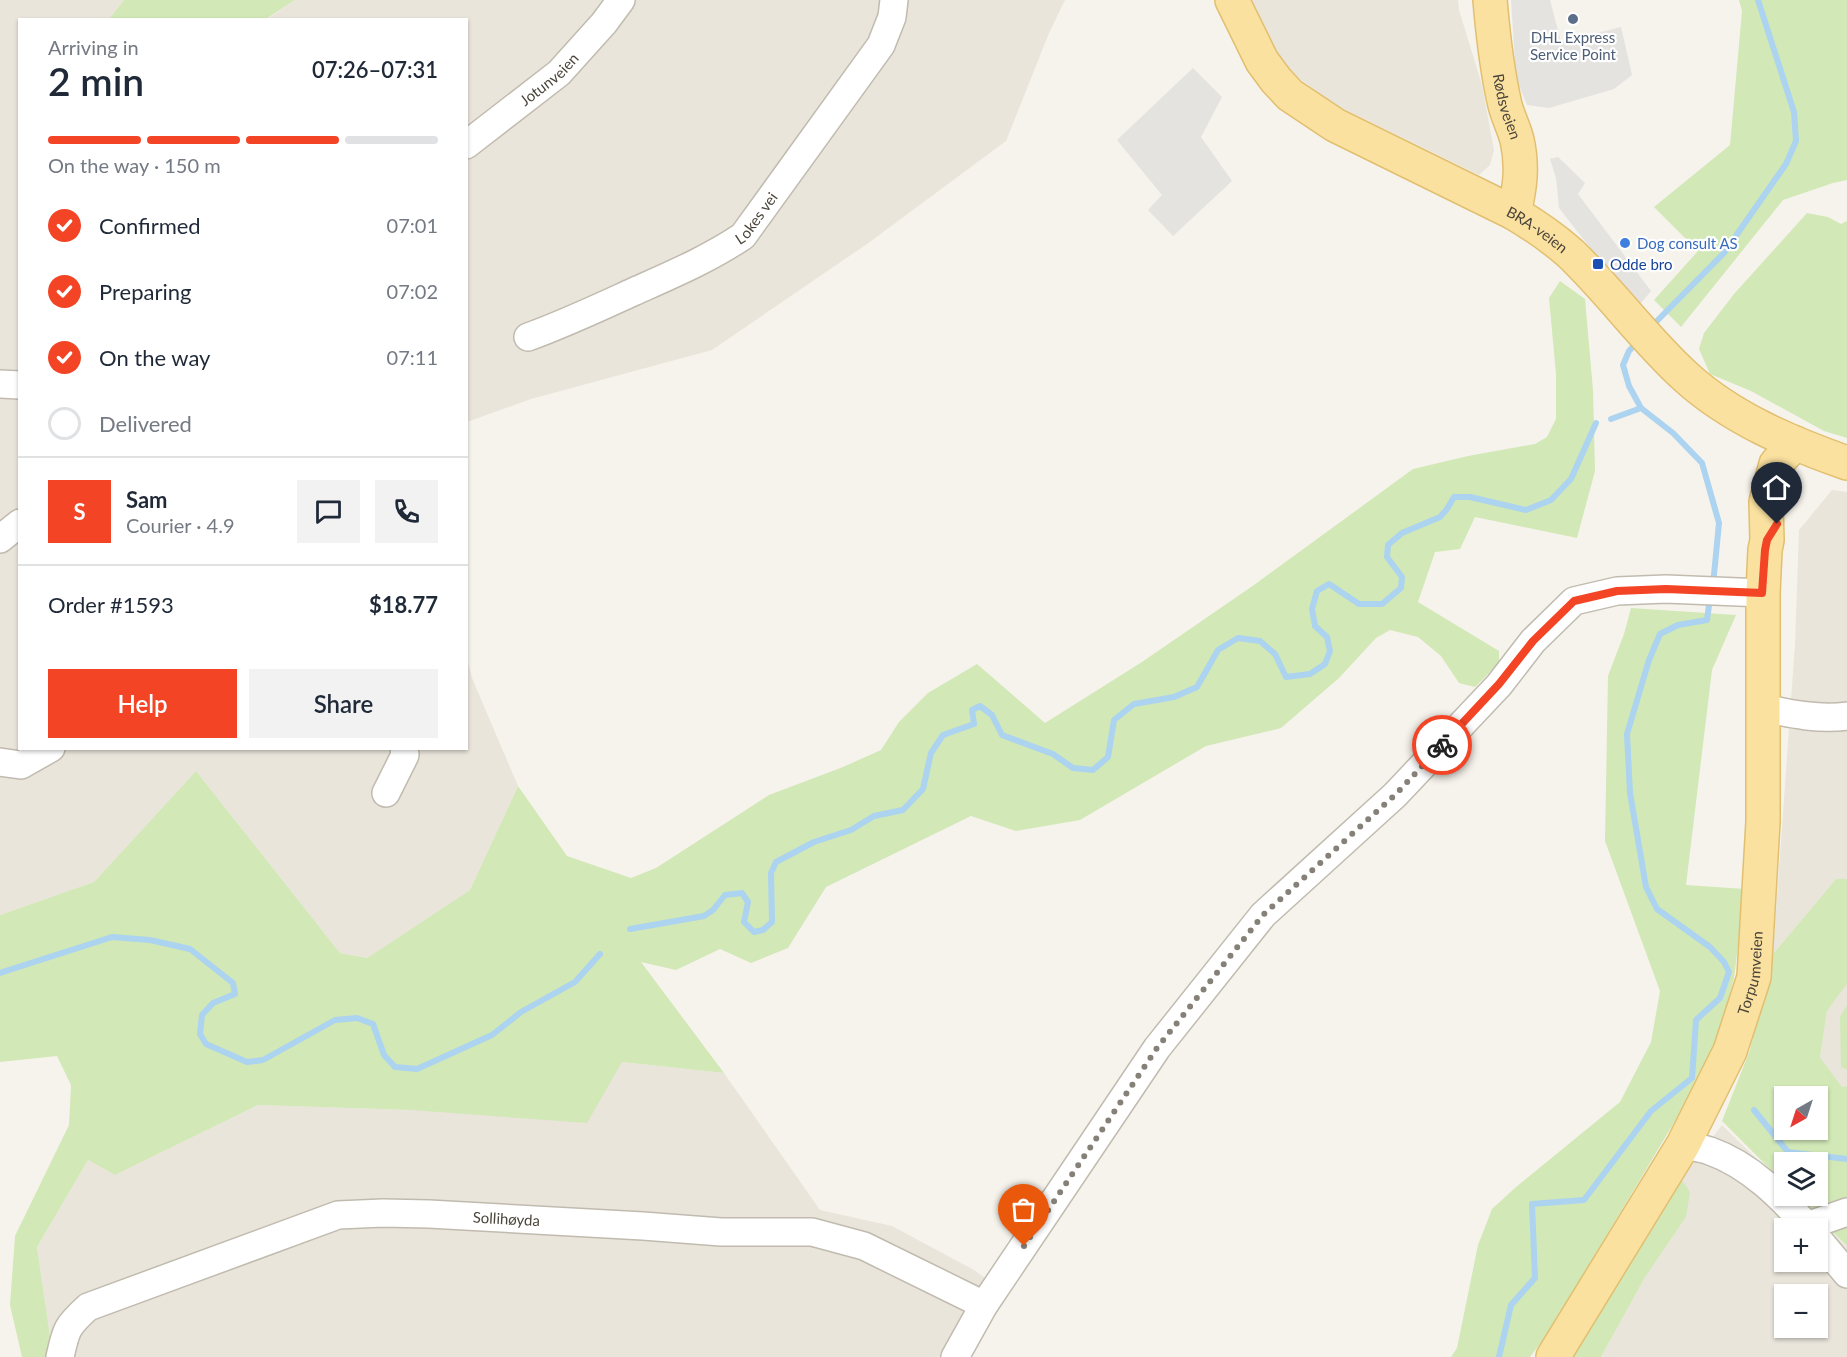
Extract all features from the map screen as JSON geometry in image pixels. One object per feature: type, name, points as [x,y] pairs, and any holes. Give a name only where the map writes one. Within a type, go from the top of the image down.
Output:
[{"type":"main road","name":"BRA-veien","points":[[1232,0],[1249,38],[1275,80],[1319,116],[1355,136],[1514,213],[1551,237],[1570,254],[1686,378],[1708,396],[1744,418],[1847,463]]},
{"type":"main road","name":"Rødsveien","points":[[1490,0],[1497,65],[1520,157],[1521,174],[1514,213]]},
{"type":"main road","name":"Torpumveien","points":[[1553,1357],[1683,1145],[1730,1051],[1754,977],[1763,832],[1764,708],[1749,593],[1765,550],[1767,502],[1776,464],[1795,442]]},
{"type":"street","name":"Jotunveien","points":[[468,143],[559,73],[604,23],[621,0]]},
{"type":"street","name":"Lokes vei","points":[[528,337],[561,326],[680,271],[720,252],[743,236],[881,45],[892,17],[894,0]]},
{"type":"street","points":[[0,384],[18,386]]},
{"type":"street","points":[[0,539],[18,525]]},
{"type":"street","points":[[955,1357],[984,1305],[1157,1048],[1263,915],[1395,795],[1499,684],[1533,641],[1574,601],[1617,591],[1666,589],[1749,593]]},
{"type":"street","points":[[1764,708],[1789,714],[1847,716]]},
{"type":"street","points":[[0,762],[21,765],[47,750]]},
{"type":"street","points":[[386,793],[405,755],[404,750]]},
{"type":"street","points":[[1683,1145],[1710,1151],[1739,1166],[1781,1198],[1799,1218]]},
{"type":"street","points":[[1828,1222],[1847,1212]]},
{"type":"street","name":"Sollihøyda","points":[[60,1357],[65,1334],[74,1320],[88,1307],[338,1215],[429,1214],[721,1232],[812,1232],[864,1246],[984,1305]]},
{"type":"street","points":[[1828,1251],[1847,1274]]},
{"type":"shaded area","points":[[0,0],[124,0],[110,18],[18,18],[18,750],[468,750],[468,663],[472,678],[518,786],[470,890],[367,958],[340,953],[196,771],[94,882],[0,915]]},
{"type":"shaded area","points":[[295,0],[1065,0],[1049,33],[1006,141],[867,244],[712,350],[531,399],[468,422],[468,18],[269,18]]},
{"type":"shaded area","points":[[1248,0],[1458,0],[1482,85],[1494,150],[1490,165],[1479,175],[1334,104],[1300,79],[1270,52]]},
{"type":"shaded area","points":[[1511,0],[1550,0],[1561,42],[1621,27],[1632,75],[1614,89],[1549,108],[1527,105],[1516,78]]},
{"type":"shaded area","points":[[1193,68],[1222,97],[1201,137],[1232,181],[1173,236],[1148,210],[1162,195],[1117,140]]},
{"type":"shaded area","points":[[1558,157],[1585,183],[1578,194],[1651,291],[1637,308],[1559,208],[1556,178],[1550,159]]},
{"type":"shaded area","points":[[1832,490],[1847,492],[1847,879],[1836,879],[1773,954],[1795,644],[1799,530]]},
{"type":"shaded area","points":[[1847,984],[1847,1086],[1842,1087],[1820,1057],[1827,1011]]},
{"type":"shaded area","points":[[622,1062],[724,1073],[820,1210],[892,1226],[974,1270],[991,1282],[944,1357],[53,1357],[37,1247],[88,1160],[115,1175],[258,1105],[411,1110]]},
{"type":"shaded area","points":[[1722,1125],[1774,1176],[1774,1206],[1805,1206],[1817,1218],[1774,1218],[1774,1272],[1828,1272],[1828,1228],[1847,1247],[1847,1357],[1601,1357],[1644,1279],[1686,1217],[1681,1179]]},
{"type":"green space","points":[[124,0],[295,0],[268,18],[110,18]]},
{"type":"green space","points":[[1739,0],[1847,0],[1847,180],[1783,200],[1681,327],[1654,300],[1698,251],[1654,207],[1730,145],[1742,11]]},
{"type":"green space","points":[[1807,213],[1828,217],[1841,224],[1847,221],[1847,438],[1824,431],[1751,391],[1710,374],[1699,349],[1704,333],[1734,294]]},
{"type":"green space","points":[[1560,281],[1585,299],[1593,390],[1595,471],[1577,538],[1475,517],[1460,549],[1435,552],[1418,602],[1499,651],[1499,663],[1475,687],[1459,683],[1441,656],[1418,637],[1390,630],[1376,638],[1339,678],[1281,728],[1206,746],[1080,820],[1016,831],[971,816],[826,887],[788,948],[751,963],[720,949],[676,970],[641,962],[724,1073],[622,1062],[587,1123],[411,1110],[258,1105],[115,1175],[88,1160],[37,1247],[53,1357],[22,1357],[10,1305],[15,1236],[69,1125],[71,1085],[57,1056],[0,1062],[0,915],[94,882],[196,771],[340,953],[367,958],[470,890],[518,786],[567,856],[631,878],[656,868],[769,795],[881,750],[899,722],[928,693],[977,664],[1045,723],[1142,662],[1254,585],[1413,469],[1535,444],[1547,437],[1556,419],[1556,374],[1549,298]]},
{"type":"green space","points":[[1631,608],[1736,615],[1712,670],[1686,885],[1745,889],[1734,978],[1715,1047],[1675,1121],[1548,1333],[1530,1357],[1451,1357],[1457,1348],[1478,1245],[1492,1209],[1620,1102],[1651,1042],[1660,991],[1605,841],[1608,676]]},
{"type":"green space","points":[[1836,879],[1847,879],[1847,984],[1827,1011],[1820,1057],[1842,1087],[1847,1086],[1847,1246],[1828,1227],[1828,1218],[1818,1218],[1806,1206],[1828,1206],[1828,1152],[1774,1152],[1774,1173],[1722,1121],[1750,1050],[1773,954]]},
{"type":"green space","points":[[1847,1005],[1847,1070],[1841,1067],[1840,1017]]},
{"type":"green space","points":[[1681,1179],[1690,1192],[1686,1217],[1644,1279],[1601,1357],[1570,1357]]},
{"type":"waterway","points":[[1652,326],[1724,253],[1786,164],[1796,141],[1794,112],[1758,0]]},
{"type":"waterway","points":[[1639,340],[1629,351],[1623,365],[1629,386],[1641,408],[1673,433],[1702,463],[1719,523],[1713,585]]},
{"type":"waterway","points":[[1611,419],[1641,408]]},
{"type":"waterway","points":[[630,929],[704,916],[713,910],[725,895],[742,893],[748,902],[744,922],[754,932],[763,930],[772,922],[771,873],[776,862],[814,842],[851,830],[874,816],[903,810],[923,789],[931,753],[943,735],[974,724],[972,710],[980,706],[992,715],[1002,735],[1053,754],[1073,768],[1093,770],[1108,757],[1114,720],[1134,704],[1174,697],[1197,687],[1218,650],[1238,638],[1260,641],[1275,654],[1286,677],[1310,674],[1325,664],[1330,651],[1327,637],[1315,626],[1312,609],[1317,591],[1329,584],[1359,604],[1382,604],[1401,588],[1402,577],[1387,557],[1388,545],[1402,533],[1440,517],[1454,497],[1470,497],[1526,510],[1551,500],[1571,479],[1596,423]]},
{"type":"waterway","points":[[1499,1357],[1511,1305],[1535,1278],[1532,1204],[1584,1200],[1651,1111],[1692,1078],[1696,1020],[1720,998],[1729,972],[1724,962],[1710,947],[1657,909],[1646,887],[1630,793],[1627,734],[1649,660],[1660,634],[1678,625],[1707,620],[1710,598]]},
{"type":"waterway","points":[[0,973],[112,937],[150,940],[190,949],[233,983],[235,994],[213,1003],[202,1015],[200,1034],[206,1044],[247,1062],[263,1060],[335,1020],[357,1018],[373,1024],[384,1055],[395,1067],[417,1069],[492,1035],[521,1012],[575,982],[600,954]]},
{"type":"waterway","points":[[1754,1110],[1788,1152],[1847,1159]]},
{"type":"way so far","points":[[1024,1246],[1157,1048],[1263,915],[1395,795],[1442,745]]},
{"type":"place","name":"DHL Express Service Point","points":[[1573,19]]},
{"type":"place","name":"Dog consult AS","points":[[1625,243]]},
{"type":"place","name":"Odde bro","points":[[1598,264]]},
{"type":"route","points":[[1442,745],[1499,684],[1533,641],[1574,601],[1617,591],[1666,589],[1762,593],[1767,540],[1777,524]]}]
